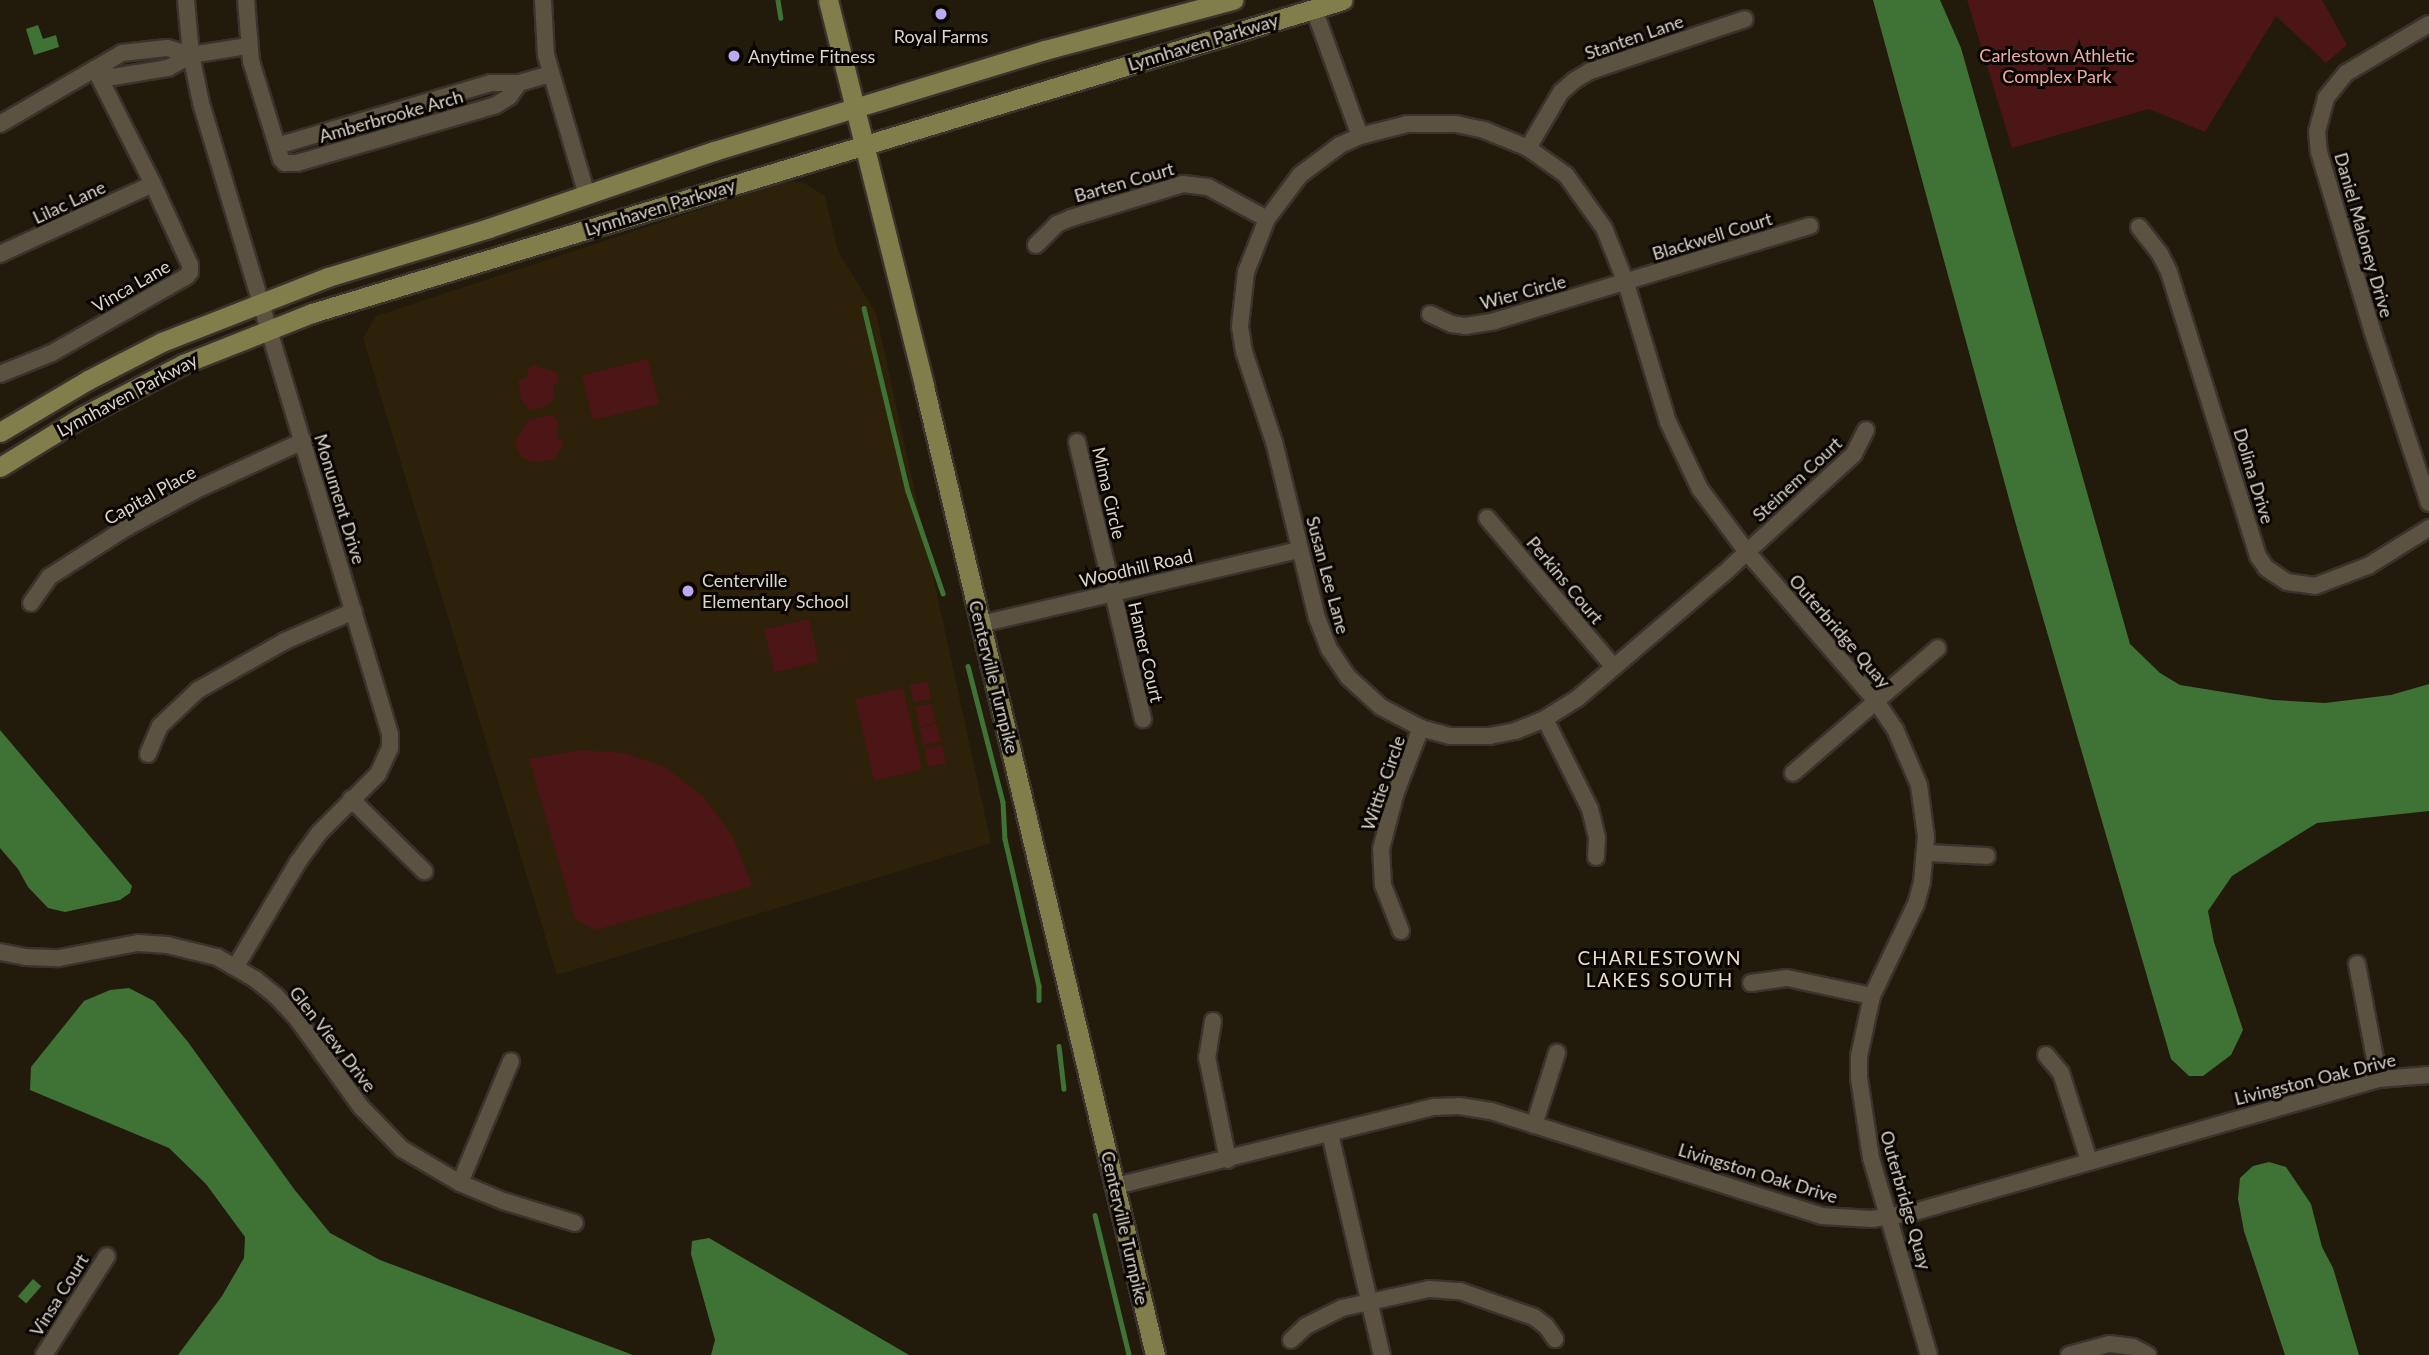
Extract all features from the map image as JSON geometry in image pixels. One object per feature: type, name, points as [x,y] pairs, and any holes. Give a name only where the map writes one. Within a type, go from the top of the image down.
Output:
[{"type":"main road","name":"Centerville Turnpike","points":[[828,0],[981,624],[1155,1355]]},
{"type":"main road","name":"Lynnhaven Parkway","points":[[0,432],[137,354],[194,328],[328,277],[587,195],[714,150],[1045,50],[1233,0]]},
{"type":"main road","name":"Lynnhaven Parkway","points":[[0,467],[132,389],[208,353],[270,329],[365,296],[1343,0]]},
{"type":"street","name":"Monument Drive","points":[[186,0],[191,55],[201,103],[390,734],[390,748],[382,768],[319,833],[298,862],[236,966]]},
{"type":"street","points":[[246,0],[248,46],[277,146]]},
{"type":"street","points":[[543,0],[546,55],[587,195]]},
{"type":"street","points":[[1314,9],[1360,136]]},
{"type":"street","name":"Stanten Lane","points":[[1528,148],[1561,92],[1590,71],[1745,19]]},
{"type":"street","name":"Daniel Maloney Drive","points":[[2429,24],[2346,73],[2326,97],[2317,131],[2319,152],[2357,279],[2429,503]]},
{"type":"street","points":[[0,124],[122,53],[167,48],[191,55],[248,46]]},
{"type":"street","name":"Vinca Lane","points":[[0,374],[52,353],[187,276],[190,265],[95,69]]},
{"type":"street","name":"Amberbrooke Arch","points":[[519,83],[509,97],[496,105],[297,163],[282,161],[277,146],[491,83],[519,83],[551,74]]},
{"type":"street","name":"Outerbridge Quay","points":[[1360,136],[1407,124],[1457,124],[1484,130],[1528,148],[1566,175],[1604,228],[1626,283],[1668,422],[1706,497],[1747,552],[1876,701],[1895,729],[1919,785],[1924,808],[1926,853],[1916,904],[1872,996],[1859,1056],[1859,1078],[1871,1157],[1929,1355]]},
{"type":"street","name":"Susan Lee Lane","points":[[1360,136],[1321,157],[1300,175],[1267,219],[1246,272],[1240,326],[1250,377],[1274,442],[1317,618],[1336,662],[1362,692],[1381,708],[1421,729],[1450,736],[1490,736],[1545,719],[1578,698],[1747,552]]},
{"type":"street","name":"Lilac Lane","points":[[0,254],[153,184]]},
{"type":"street","name":"Barten Court","points":[[1036,245],[1057,224],[1071,218],[1183,184],[1208,187],[1267,219]]},
{"type":"street","name":"Blackwell Court","points":[[1626,283],[1810,226]]},
{"type":"street","name":"Dolina Drive","points":[[2139,227],[2160,254],[2169,272],[2258,556],[2266,568],[2287,582],[2315,586],[2368,566],[2429,528]]},
{"type":"street","name":"Wier Circle","points":[[1430,314],[1451,324],[1473,326],[1626,283]]},
{"type":"street","name":"Steinem Court","points":[[1747,552],[1854,454],[1866,429]]},
{"type":"street","name":"Capital Place","points":[[31,603],[49,577],[126,528],[194,491],[303,441]]},
{"type":"street","name":"Mima Circle","points":[[1077,442],[1113,593]]},
{"type":"street","name":"Perkins Court","points":[[1487,518],[1614,667]]},
{"type":"street","name":"Woodhill Road","points":[[981,624],[1300,550]]},
{"type":"street","name":"Hamer Court","points":[[1113,593],[1143,719]]},
{"type":"street","points":[[148,754],[160,726],[198,690],[285,641],[354,611]]},
{"type":"street","points":[[1793,773],[1938,648]]},
{"type":"street","points":[[1545,719],[1590,809],[1597,838],[1596,856]]},
{"type":"street","name":"Wittie Circle","points":[[1401,930],[1383,885],[1381,849],[1393,803],[1421,729]]},
{"type":"street","points":[[351,799],[424,871]]},
{"type":"street","points":[[1926,853],[1986,856]]},
{"type":"street","name":"Glen View Drive","points":[[0,952],[25,957],[60,958],[138,943],[196,950],[236,966],[276,996],[298,1020],[361,1107],[402,1149],[460,1183],[502,1201],[575,1223]]},
{"type":"street","points":[[2357,964],[2379,1079]]},
{"type":"street","points":[[1751,983],[1787,978],[1872,996]]},
{"type":"street","points":[[1213,1021],[1207,1057],[1228,1160]]},
{"type":"street","points":[[1534,1125],[1557,1053]]},
{"type":"street","points":[[2046,1055],[2061,1073],[2089,1161]]},
{"type":"street","points":[[460,1183],[511,1061]]},
{"type":"street","name":"Livingston Oak Drive","points":[[1116,1186],[1434,1107],[1458,1106],[1492,1111],[1822,1216],[1889,1217],[2379,1079],[2429,1075]]},
{"type":"street","points":[[1330,1135],[1382,1355]]},
{"type":"street","name":"Vinsa Court","points":[[44,1355],[107,1256]]},
{"type":"street","points":[[1291,1340],[1323,1315],[1429,1289],[1460,1292],[1534,1317],[1546,1326],[1555,1339]]},
{"type":"street","points":[[2069,1355],[2109,1344],[2133,1347],[2148,1355]]},
{"type":"shaded area","points":[[1873,0],[1940,0],[1961,48],[2130,644],[2160,673],[2180,685],[2273,700],[2325,703],[2391,695],[2429,684],[2429,811],[2317,823],[2232,876],[2208,911],[2214,942],[2243,1030],[2231,1055],[2203,1076],[2189,1076],[2171,1059],[2018,532]]},
{"type":"shaded area","points":[[38,25],[43,39],[56,35],[59,47],[34,55],[26,29]]},
{"type":"shaded area","name":"Centerville Elementary School","points":[[787,181],[804,183],[825,196],[838,251],[876,313],[991,843],[557,975],[363,338],[376,316]]},
{"type":"shaded area","points":[[0,730],[132,886],[130,893],[120,900],[65,912],[48,908],[28,887],[18,869],[0,848]]},
{"type":"shaded area","points":[[129,988],[154,1001],[188,1042],[294,1189],[330,1233],[380,1260],[633,1355],[178,1355],[222,1296],[244,1258],[245,1237],[206,1184],[169,1148],[30,1090],[31,1067],[84,1001],[110,990]]},
{"type":"shaded area","points":[[2269,1162],[2286,1167],[2311,1204],[2322,1247],[2333,1268],[2359,1355],[2285,1355],[2244,1231],[2238,1199],[2240,1178],[2253,1166]]},
{"type":"shaded area","points":[[709,1238],[909,1355],[711,1355],[715,1340],[691,1254],[692,1241]]},
{"type":"shaded area","points":[[33,1279],[41,1286],[26,1304],[18,1296]]},
{"type":"green space","name":"Carlestown Athletic Complex Park","points":[[1967,0],[2322,0],[2347,45],[2326,63],[2276,16],[2205,132],[2149,109],[2012,148]]},
{"type":"green space","points":[[648,359],[659,404],[593,420],[582,375]]},
{"type":"green space","points":[[533,365],[557,372],[559,382],[553,386],[555,396],[548,406],[530,411],[521,399],[518,381],[527,377],[528,368]]},
{"type":"green space","points":[[551,415],[559,421],[557,438],[565,442],[554,460],[534,462],[521,458],[515,442],[528,420]]},
{"type":"green space","points":[[809,619],[819,662],[774,672],[764,629]]},
{"type":"green space","points":[[927,681],[931,699],[914,703],[909,685]]},
{"type":"green space","points":[[903,688],[922,770],[874,781],[855,699]]},
{"type":"green space","points":[[931,703],[936,722],[920,727],[915,707]]},
{"type":"green space","points":[[937,724],[941,742],[924,746],[919,728]]},
{"type":"green space","points":[[942,745],[946,764],[928,767],[924,749]]},
{"type":"green space","points":[[579,750],[625,753],[667,768],[704,797],[733,837],[752,886],[596,930],[575,919],[529,759]]},
{"type":"waterway","points":[[778,0],[781,18]]},
{"type":"waterway","points":[[864,308],[908,491],[943,593]]},
{"type":"waterway","points":[[968,666],[1003,802],[1005,839],[1039,986],[1039,1000]]},
{"type":"waterway","points":[[1059,1046],[1064,1089]]},
{"type":"waterway","points":[[1095,1215],[1129,1355]]},
{"type":"place","name":"Royal Farms","points":[[941,14]]},
{"type":"place","name":"Anytime Fitness","points":[[734,56]]},
{"type":"place","name":"Centerville Elementary School","points":[[688,591]]},
{"type":"district","name":"CHARLESTOWN LAKES SOUTH","points":[[1660,969]]}]
